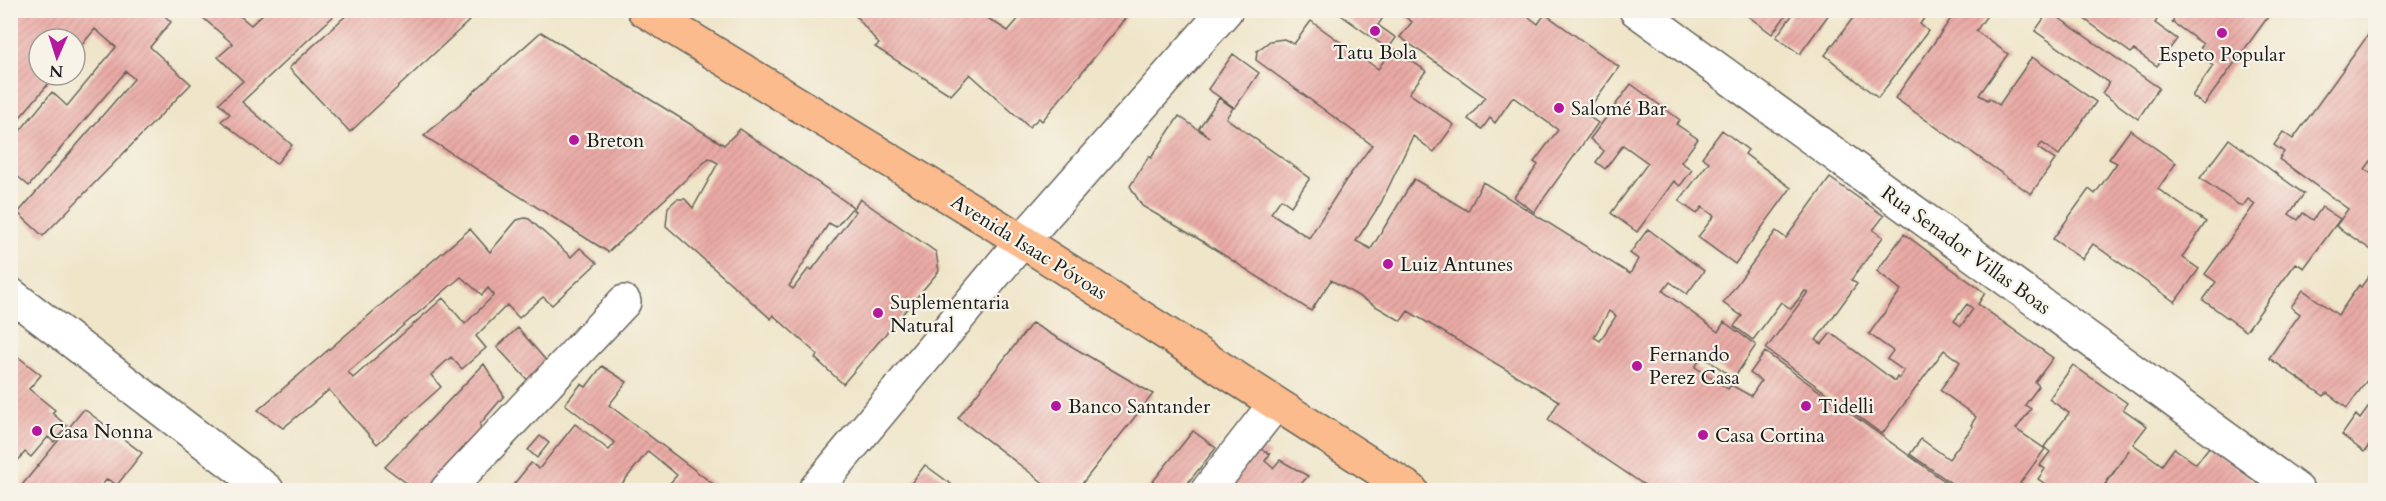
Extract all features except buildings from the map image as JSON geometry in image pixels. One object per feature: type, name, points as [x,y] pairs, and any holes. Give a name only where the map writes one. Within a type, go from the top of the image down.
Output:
[{"type":"main road","name":"Avenida Isaac Póvoas","points":[[644,10],[1022,241],[1411,490]]},
{"type":"street","points":[[815,490],[1022,241],[1226,10]]},
{"type":"street","name":"Rua Senador Villas Boas","points":[[1636,10],[2297,490]]},
{"type":"street","points":[[10,294],[267,490]]},
{"type":"street","points":[[447,490],[624,302]]},
{"type":"street","points":[[1208,490],[1275,404]]},
{"type":"place","name":"Tatu Bola","points":[[1375,31]]},
{"type":"place","name":"Espeto Popular","points":[[2222,33]]},
{"type":"place","name":"Salomé Bar","points":[[1559,108]]},
{"type":"place","name":"Breton","points":[[574,140]]},
{"type":"place","name":"Luiz Antunes","points":[[1388,264]]},
{"type":"place","name":"Suplementaria Natural","points":[[878,313]]},
{"type":"place","name":"Fernando Perez Casa","points":[[1637,366]]},
{"type":"place","name":"Banco Santander","points":[[1056,406]]},
{"type":"place","name":"Tidelli","points":[[1806,406]]},
{"type":"place","name":"Casa Nonna","points":[[37,431]]},
{"type":"place","name":"Casa Cortina","points":[[1703,435]]}]
